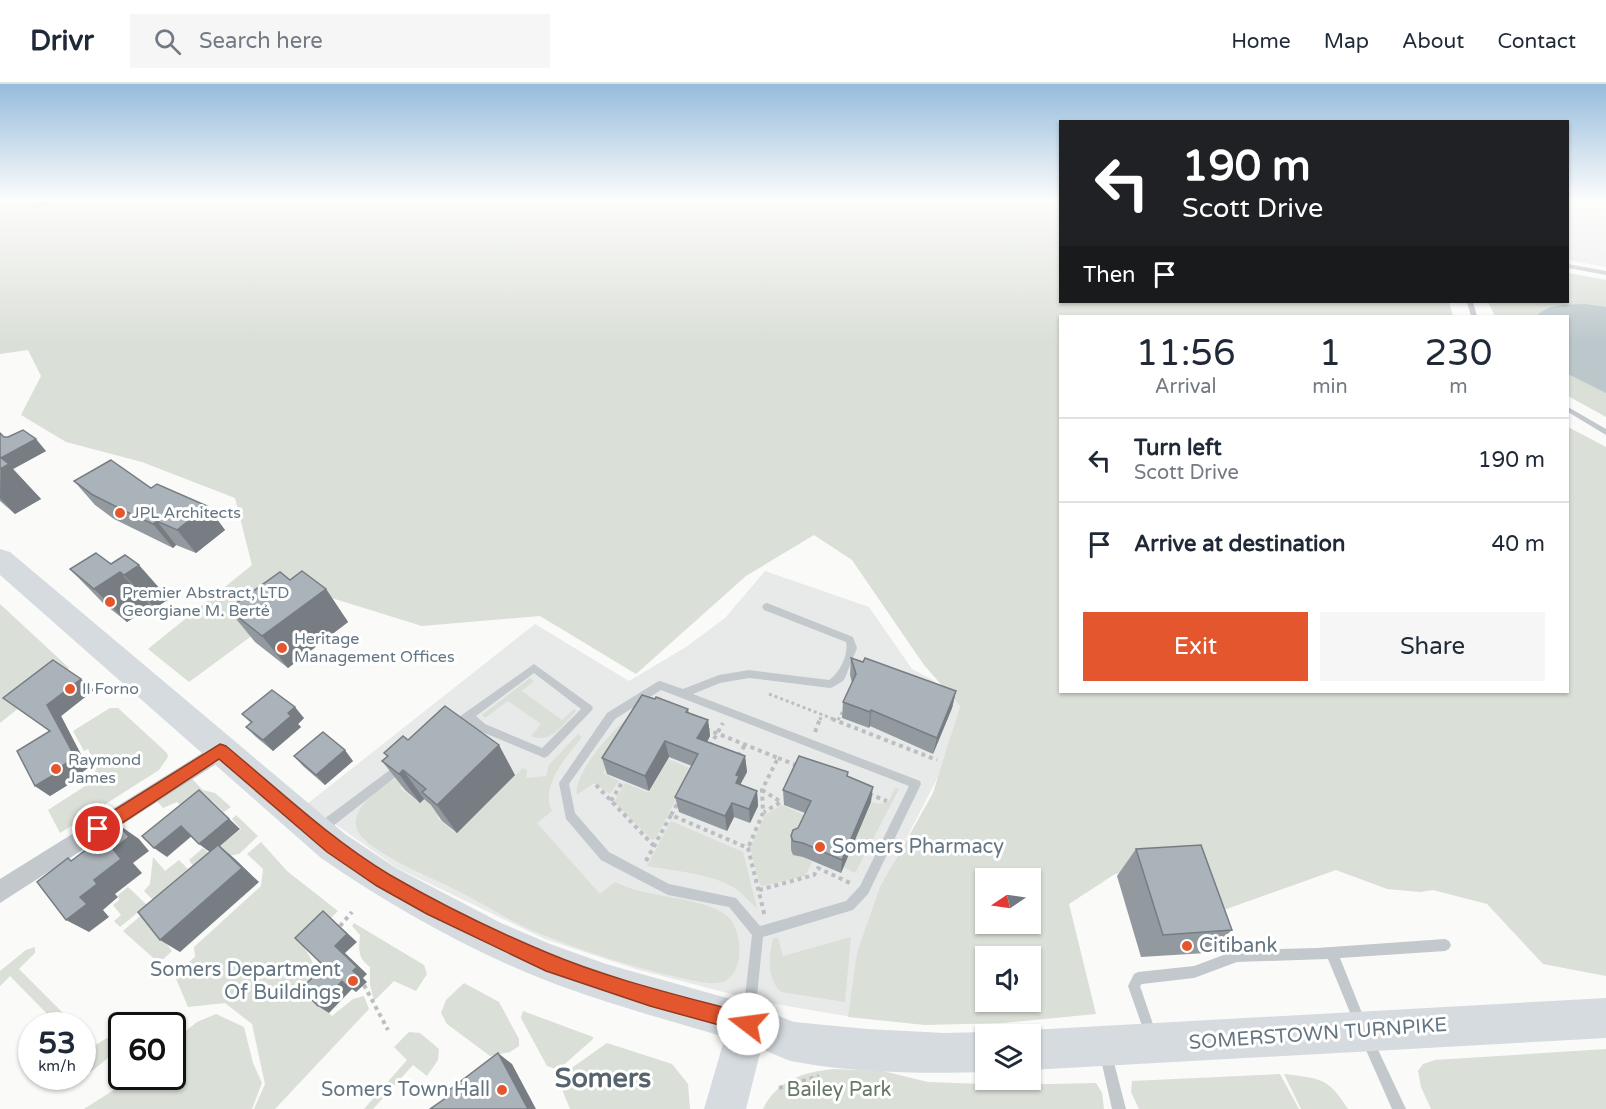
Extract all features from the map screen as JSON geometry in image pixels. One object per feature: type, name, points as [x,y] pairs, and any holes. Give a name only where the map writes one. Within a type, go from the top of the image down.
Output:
[{"type":"main road","points":[[0,559],[315,832],[383,880],[488,936],[546,962],[650,997],[748,1024],[794,1042],[889,1051],[975,1052]]},
{"type":"main road","name":"SOMERSTOWN TURNPIKE","points":[[1041,1050],[1606,1018]]},
{"type":"main road","points":[[725,1109],[748,1024]]},
{"type":"street","points":[[0,892],[220,750]]},
{"type":"lane","points":[[1569,266],[1606,273]]},
{"type":"lane","points":[[1569,411],[1606,432]]},
{"type":"lane","points":[[682,694],[719,679],[749,674],[830,684],[840,678],[852,648],[850,640],[767,608]]},
{"type":"lane","points":[[444,733],[534,668],[588,709],[544,753],[481,727],[468,716]]},
{"type":"lane","points":[[660,685],[916,784],[864,890],[849,906],[763,932],[732,902],[668,889],[605,856],[570,815],[564,783],[611,716],[660,685]]},
{"type":"lane","points":[[315,832],[408,761]]},
{"type":"lane","points":[[748,1024],[763,932]]},
{"type":"lane","points":[[1154,1044],[1134,986],[1138,978],[1194,972],[1237,956],[1332,953],[1445,945]]},
{"type":"lane","points":[[1332,953],[1363,1031],[1399,1109]]},
{"type":"lane","points":[[1104,1047],[1118,1108]]},
{"type":"path","points":[[770,694],[937,760]]},
{"type":"path","points":[[838,720],[846,699]]},
{"type":"path","points":[[709,749],[729,712]]},
{"type":"path","points":[[697,726],[799,766]]},
{"type":"path","points":[[734,763],[745,745]]},
{"type":"path","points":[[763,932],[759,890],[748,848],[764,812],[762,790],[778,758]]},
{"type":"path","points":[[611,801],[623,781]]},
{"type":"path","points":[[596,785],[654,846]]},
{"type":"path","points":[[762,790],[781,802],[764,812]]},
{"type":"path","points":[[865,793],[887,801]]},
{"type":"path","points":[[639,874],[683,795]]},
{"type":"path","points":[[671,815],[748,848]]},
{"type":"path","points":[[759,890],[814,875],[818,868],[864,890]]},
{"type":"path","points":[[340,926],[352,912]]},
{"type":"path","points":[[364,985],[388,1030]]},
{"type":"shaded area","points":[[1569,249],[1606,249],[1606,267],[1569,260]]},
{"type":"shaded area","points":[[1585,304],[1606,307],[1606,393],[1569,374],[1569,315],[1538,315],[1547,309]]},
{"type":"shaded area","points":[[765,571],[869,607],[912,669],[933,680],[960,705],[940,773],[890,870],[852,1017],[758,1001],[639,970],[545,939],[397,868],[307,804],[535,624],[629,681],[686,647],[725,618]]},
{"type":"green space","points":[[0,249],[1059,249],[1059,303],[1449,303],[1453,315],[1059,315],[1059,693],[1569,693],[1569,428],[1606,447],[1606,976],[1543,964],[1487,904],[1433,890],[1420,892],[1387,889],[1336,870],[1204,917],[1182,864],[1115,874],[1069,904],[1096,1014],[1003,1023],[925,1025],[848,1017],[857,953],[880,887],[933,793],[960,706],[924,665],[852,560],[814,535],[746,576],[636,674],[540,616],[422,626],[322,595],[284,612],[189,682],[148,649],[252,565],[235,498],[142,462],[66,442],[21,415],[41,376],[28,350],[0,354]]},
{"type":"green space","points":[[1569,273],[1606,280],[1606,417],[1569,397],[1569,315],[1494,315],[1488,303],[1569,303]]},
{"type":"green space","points":[[0,604],[69,668],[0,723]]},
{"type":"green space","points":[[530,678],[534,681],[522,691],[562,720],[574,709],[576,711],[562,727],[545,738],[531,736],[541,724],[508,701],[485,718],[482,715]]},
{"type":"green space","points":[[661,696],[652,710],[623,740],[603,773],[619,781],[610,794],[594,783],[577,795],[578,783],[585,769],[608,737],[637,710],[650,700]]},
{"type":"green space","points":[[110,708],[118,708],[167,753],[168,757],[159,770],[60,833],[48,810],[90,783],[97,767],[88,749],[84,751],[73,731]]},
{"type":"green space","points":[[578,734],[582,737],[552,781],[549,801],[552,811],[537,823],[600,894],[615,882],[643,892],[704,905],[717,909],[727,916],[737,932],[739,954],[733,974],[726,980],[708,983],[663,974],[588,952],[534,931],[385,855],[361,835],[356,826],[356,818],[365,803],[402,774],[406,782],[400,788],[417,801],[423,796],[442,813],[437,818],[455,833],[523,768],[527,770],[526,778],[546,776],[549,765]]},
{"type":"green space","points":[[668,759],[692,769],[655,839],[652,840],[614,802],[625,783],[649,793]]},
{"type":"green space","points":[[191,778],[203,790],[215,793],[231,807],[224,812],[211,800],[191,816],[177,802],[163,808],[157,801]]},
{"type":"green space","points":[[895,788],[899,789],[855,873],[842,866],[872,802],[879,804],[889,801]]},
{"type":"green space","points":[[782,805],[806,816],[790,850],[812,862],[805,876],[763,886],[760,885],[750,848],[765,815]]},
{"type":"green space","points":[[236,815],[258,836],[239,854],[222,857],[195,869],[189,860],[203,848],[210,854],[241,829],[232,819]]},
{"type":"green space","points":[[671,821],[743,852],[757,908],[737,889],[724,882],[691,873],[647,866]]},
{"type":"green space","points":[[261,842],[287,871],[338,911],[303,946],[315,969],[315,981],[308,993],[332,1016],[353,999],[364,996],[369,1009],[275,1109],[254,1109],[265,1084],[252,1024],[225,1003],[188,1007],[174,974],[195,957],[194,947],[261,886],[263,869],[247,854]]},
{"type":"green space","points":[[153,857],[165,871],[179,860],[188,869],[153,900],[144,891],[150,884]]},
{"type":"green space","points":[[128,887],[147,905],[120,927],[114,921],[121,915],[113,905],[119,900],[118,895]]},
{"type":"green space","points":[[153,905],[165,942],[172,951],[159,963],[123,931]]},
{"type":"green space","points":[[354,923],[424,965],[427,974],[416,991],[394,981],[374,1001],[370,985],[370,967],[361,956],[360,935],[352,926]]},
{"type":"green space","points":[[851,937],[845,1002],[781,992],[776,986],[770,966],[773,938],[778,938],[783,956]]},
{"type":"green space","points":[[35,947],[35,953],[19,969],[62,1012],[45,1012],[10,976],[0,986],[0,971],[26,950]]},
{"type":"green space","points":[[464,983],[499,1002],[519,1039],[519,1046],[510,1052],[490,1056],[447,1024],[441,1013],[446,1000]]},
{"type":"green space","points":[[523,1011],[593,1037],[593,1039],[558,1070],[547,1066],[521,1018]]},
{"type":"green space","points":[[216,1014],[244,1027],[253,1063],[262,1083],[252,1109],[84,1109],[114,1090],[186,1090],[186,1031],[197,1022]]},
{"type":"green space","points":[[409,1032],[420,1033],[439,1049],[438,1060],[427,1076],[413,1065],[373,1109],[364,1109],[407,1060],[394,1047]]},
{"type":"green space","points":[[108,1037],[108,1057],[96,1068],[96,1045]]},
{"type":"green space","points":[[607,1043],[672,1064],[688,1084],[690,1109],[570,1109],[561,1087],[566,1072]]},
{"type":"green space","points":[[1606,1049],[1606,1109],[1431,1109],[1421,1087],[1418,1071],[1423,1064],[1435,1060]]},
{"type":"green space","name":"Bailey Park","points":[[833,1069],[883,1071],[928,1082],[975,1084],[975,1090],[1041,1090],[1041,1084],[1096,1083],[1102,1093],[1104,1109],[763,1109],[769,1099],[784,1084],[812,1072]]},
{"type":"green space","points":[[1280,1074],[1299,1109],[1139,1109],[1131,1092],[1132,1081]]},
{"type":"green space","points":[[1284,1074],[1322,1081],[1334,1090],[1348,1109],[1301,1109]]},
{"type":"building","points":[[23,430],[36,439],[1,458],[0,433],[8,437]]},
{"type":"building","points":[[0,457],[9,464],[0,469]]},
{"type":"building","points":[[111,460],[151,488],[157,484],[207,506],[177,530],[157,521],[153,524],[135,516],[93,495],[74,481]]},
{"type":"building","points":[[96,553],[111,564],[125,555],[139,565],[124,575],[120,572],[94,589],[70,569]]},
{"type":"building","points":[[302,571],[326,589],[262,636],[228,609],[280,572],[290,580]]},
{"type":"building","points":[[851,658],[863,662],[865,658],[956,691],[937,738],[871,710],[870,712],[843,702],[856,674]]},
{"type":"building","points":[[53,660],[81,679],[47,705],[75,757],[55,771],[57,773],[35,786],[17,751],[50,731],[3,698]]},
{"type":"building","points":[[272,690],[295,707],[288,713],[291,716],[263,740],[246,727],[252,722],[242,714]]},
{"type":"building","points":[[642,695],[655,699],[656,697],[688,709],[686,712],[708,720],[697,738],[745,756],[736,775],[739,776],[736,783],[757,791],[749,809],[732,803],[725,816],[675,797],[698,754],[665,741],[645,776],[602,758]]},
{"type":"building","points":[[445,706],[499,745],[437,805],[422,792],[426,789],[403,770],[399,774],[382,761],[388,756],[384,753],[403,736],[408,740]]},
{"type":"building","points":[[323,732],[345,750],[316,775],[294,756]]},
{"type":"building","points":[[799,756],[848,772],[847,776],[873,787],[842,860],[793,841],[791,836],[793,830],[798,828],[811,801],[783,790]]},
{"type":"building","points":[[199,790],[229,819],[199,844],[181,826],[154,848],[142,836]]},
{"type":"building","points":[[119,825],[129,837],[113,849],[121,859],[94,880],[97,884],[80,897],[87,904],[66,920],[37,882],[68,858],[71,861]]},
{"type":"building","points":[[218,845],[242,868],[160,940],[138,912]]},
{"type":"building","points":[[1201,845],[1232,930],[1163,935],[1136,849]]},
{"type":"building","points":[[323,911],[347,934],[335,946],[357,967],[353,971],[357,974],[346,985],[342,981],[318,1006],[301,989],[324,966],[295,938]]},
{"type":"building","points":[[498,1053],[528,1109],[430,1109],[450,1095],[448,1091]]},
{"type":"place","name":"JPL Architects","points":[[120,513]]},
{"type":"place","name":"Premier Abstract, LTD Georgiane M. Berté","points":[[110,602]]},
{"type":"place","name":"Heritage Management Offices","points":[[282,648]]},
{"type":"place","name":"Il Forno","points":[[70,689]]},
{"type":"place","name":"Raymond James","points":[[56,769]]},
{"type":"place","name":"Somers Pharmacy","points":[[820,847]]},
{"type":"place","name":"Citibank","points":[[1187,946]]},
{"type":"place","name":"Somers Department Of Buildings","points":[[353,981]]},
{"type":"place","name":"Somers Town Hall","points":[[502,1090]]},
{"type":"district","name":"Somers","points":[[603,1078]]},
{"type":"route","points":[[98,829],[220,750],[333,846],[383,880],[433,908],[546,962],[650,997],[748,1024]]}]
